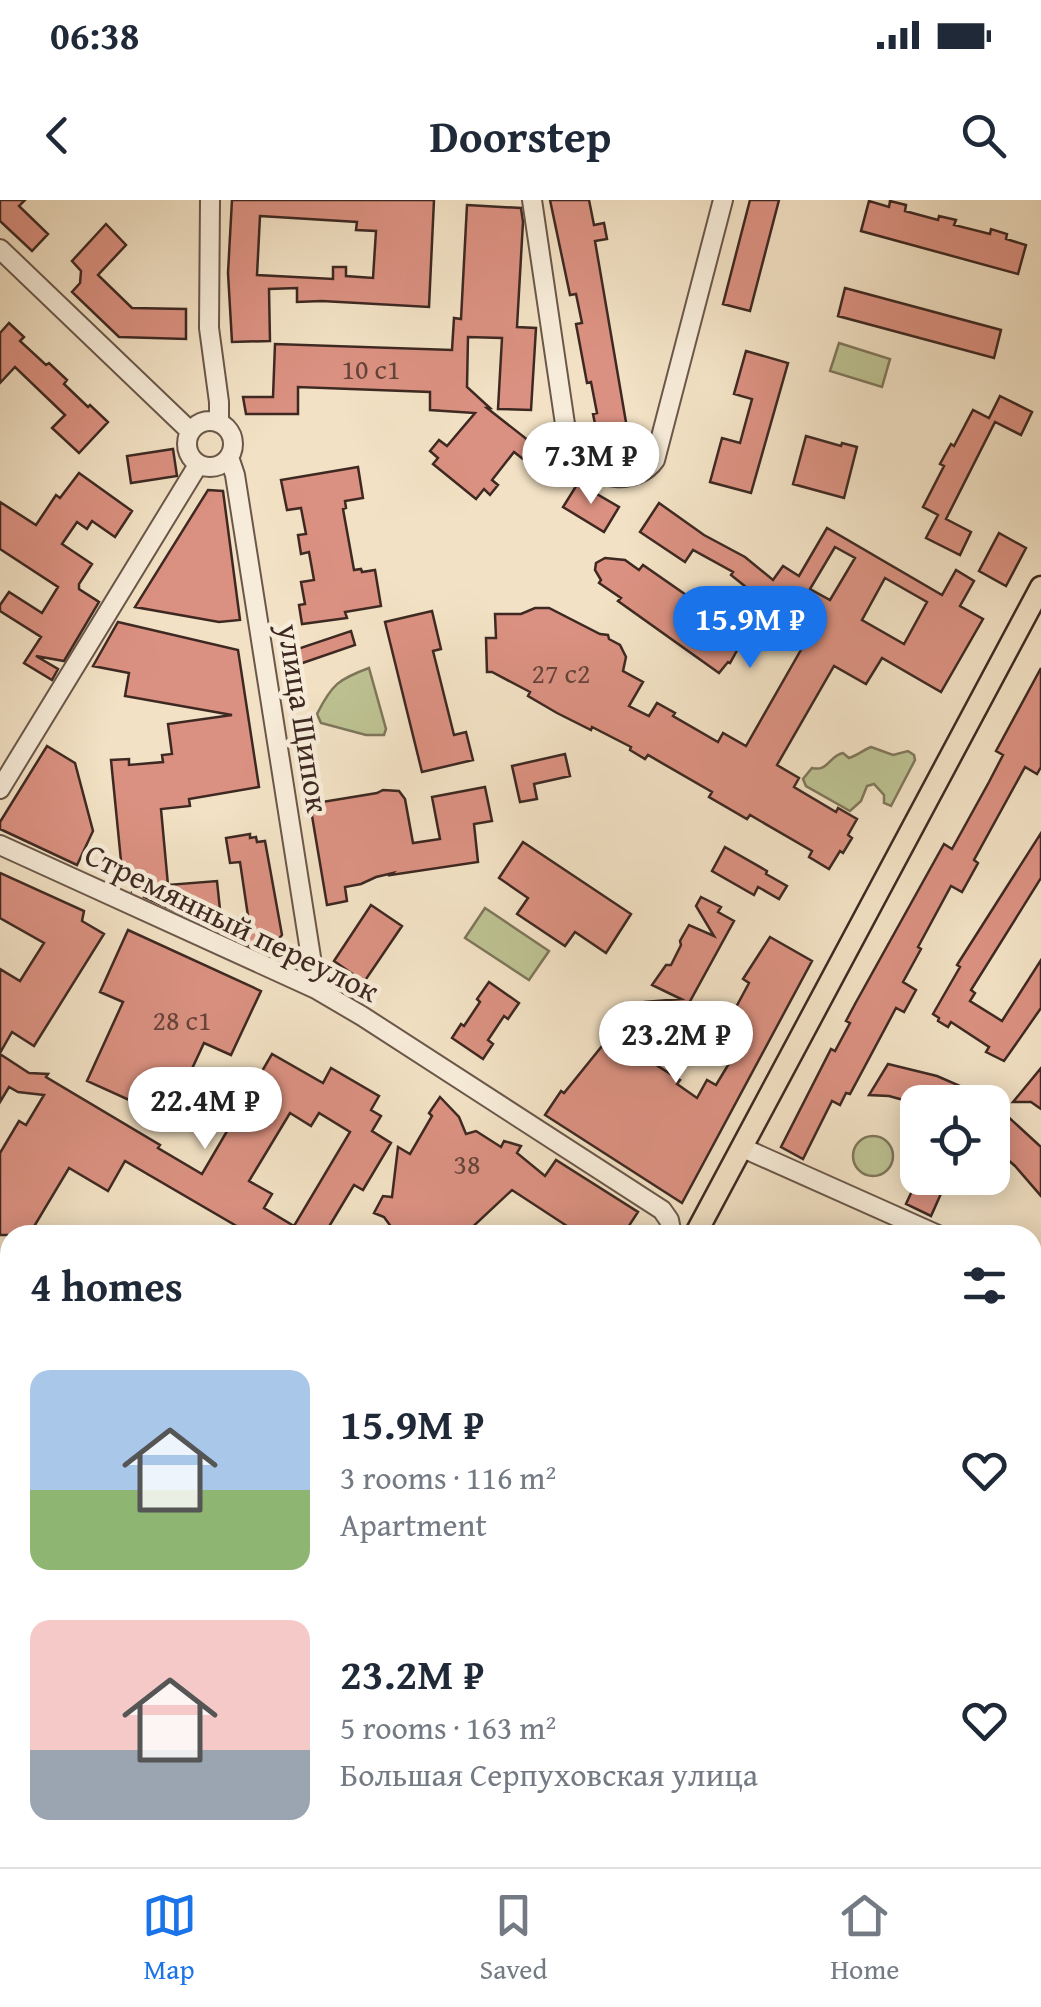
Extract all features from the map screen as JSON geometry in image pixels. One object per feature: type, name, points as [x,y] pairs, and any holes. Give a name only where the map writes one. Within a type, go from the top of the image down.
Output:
[{"type":"main road","points":[[700,1225],[1041,587]]},
{"type":"street","points":[[210,200],[209,328],[218,423]]},
{"type":"street","points":[[531,203],[571,443],[576,455],[598,472],[628,478],[640,475],[655,460],[723,200]]},
{"type":"street","points":[[0,249],[190,431]]},
{"type":"street","points":[[203,422],[218,423],[232,438],[232,451],[218,466],[204,467],[188,454],[190,431],[203,422]]},
{"type":"street","name":"улица Щипок","points":[[229,457],[235,475],[316,989]]},
{"type":"street","points":[[0,790],[198,464]]},
{"type":"street","name":"Стремянный переулок","points":[[0,845],[316,989],[662,1210],[670,1225]]},
{"type":"street","points":[[742,1148],[915,1225]]},
{"type":"green space","points":[[839,343],[890,359],[882,387],[830,371]]},
{"type":"green space","points":[[369,668],[386,729],[384,735],[366,735],[321,723],[317,714],[332,689],[343,679]]},
{"type":"green space","points":[[871,747],[893,755],[908,751],[914,755],[891,806],[884,803],[884,795],[874,784],[867,786],[861,801],[850,811],[806,786],[803,779],[812,768],[822,768],[843,753],[849,758]]},
{"type":"green space","points":[[485,908],[549,951],[529,980],[465,938]]},
{"type":"green space","points":[[873,1136],[887,1142],[893,1156],[887,1170],[873,1176],[859,1170],[853,1156],[859,1142]]},
{"type":"building","points":[[0,200],[25,200],[19,206],[48,234],[32,251],[0,221]]},
{"type":"building","points":[[232,200],[434,200],[429,307],[297,302],[297,288],[269,289],[270,341],[232,342],[228,273]],"holes":[[[260,216],[357,222],[356,230],[376,231],[373,278],[346,276],[346,267],[333,267],[333,279],[257,275]]]},
{"type":"building","points":[[550,200],[589,200],[594,225],[604,223],[607,239],[595,241],[628,434],[598,439],[593,414],[597,413],[576,324],[582,323],[576,294],[570,295]]},
{"type":"building","points":[[750,200],[779,200],[750,311],[723,304]]},
{"type":"building","points":[[869,201],[889,207],[890,201],[906,205],[905,211],[938,220],[939,216],[956,220],[954,225],[1007,234],[1006,239],[1026,245],[1018,274],[861,231]]},
{"type":"building","points":[[467,205],[521,208],[517,327],[536,328],[531,410],[498,409],[502,338],[468,337],[467,387],[487,408],[552,459],[541,473],[514,452],[492,480],[498,485],[490,495],[484,489],[476,499],[433,464],[438,458],[430,451],[439,440],[447,446],[475,413],[430,410],[430,392],[298,387],[298,414],[246,414],[243,397],[273,397],[275,344],[452,350],[454,318],[461,319]]},
{"type":"building","points":[[106,224],[126,245],[98,275],[132,308],[186,309],[186,339],[119,337],[72,292],[80,283],[81,271],[72,261]]},
{"type":"building","points":[[845,288],[1001,330],[994,358],[838,316]]},
{"type":"building","points":[[9,323],[24,337],[20,341],[46,365],[49,363],[67,380],[64,384],[108,422],[79,453],[52,428],[65,415],[15,367],[0,383],[0,333]]},
{"type":"building","points":[[746,351],[788,363],[751,493],[710,482],[722,438],[740,443],[752,399],[734,394]]},
{"type":"building","points":[[1000,396],[1032,412],[1021,435],[995,422],[946,519],[971,532],[960,555],[926,538],[938,515],[923,507],[944,466],[940,464],[973,410],[989,418]]},
{"type":"building","points":[[806,436],[857,447],[844,498],[793,484]]},
{"type":"building","points":[[173,449],[177,476],[131,483],[127,456]]},
{"type":"building","points":[[358,467],[363,498],[345,501],[343,509],[354,570],[375,570],[381,606],[345,612],[347,618],[302,624],[299,605],[305,604],[301,582],[314,580],[309,552],[301,554],[298,535],[306,534],[301,508],[287,510],[281,480]]},
{"type":"building","points":[[79,473],[132,511],[115,537],[92,521],[87,529],[77,522],[62,544],[92,564],[79,589],[99,602],[64,661],[36,656],[58,669],[52,680],[24,663],[41,637],[0,611],[0,605],[9,592],[42,613],[58,587],[0,549],[0,502],[36,525],[56,495],[60,498]]},
{"type":"building","points":[[578,483],[619,507],[604,532],[563,507]]},
{"type":"building","points":[[208,490],[223,491],[240,620],[219,622],[135,607]]},
{"type":"building","points":[[659,503],[704,535],[745,557],[773,580],[783,566],[799,576],[827,528],[942,595],[956,570],[974,581],[960,606],[983,619],[941,692],[882,658],[866,684],[834,666],[777,765],[799,778],[794,787],[836,812],[838,808],[857,819],[848,835],[852,838],[829,869],[809,857],[812,851],[750,815],[747,819],[709,797],[712,792],[648,755],[645,759],[631,747],[557,713],[528,696],[530,692],[487,672],[486,638],[496,638],[495,614],[549,608],[608,635],[620,645],[626,657],[623,671],[643,682],[629,706],[649,716],[657,703],[718,742],[723,733],[746,746],[818,620],[780,598],[772,608],[731,575],[733,572],[693,550],[685,562],[640,532]],"holes":[[[835,547],[855,558],[830,600],[810,589]],[[885,578],[927,602],[904,644],[862,620]]]},
{"type":"building","points":[[999,533],[1026,548],[1006,586],[979,571]]},
{"type":"building","points":[[605,558],[625,560],[639,570],[643,565],[745,636],[730,663],[719,673],[618,601],[621,598],[599,583],[595,570],[596,563]]},
{"type":"building","points":[[432,611],[441,649],[433,651],[454,735],[466,732],[473,760],[422,772],[385,622]]},
{"type":"building","points":[[118,622],[238,650],[259,787],[189,799],[190,806],[161,809],[168,885],[217,881],[221,919],[248,916],[240,862],[230,863],[226,838],[250,834],[257,842],[265,841],[282,935],[276,942],[249,945],[144,897],[149,886],[138,880],[132,890],[131,877],[116,879],[114,862],[121,861],[111,760],[129,759],[129,765],[163,762],[162,755],[172,754],[168,724],[232,715],[125,696],[129,673],[93,666]]},
{"type":"building","points":[[351,631],[355,645],[288,668],[284,643],[296,641],[298,649]]},
{"type":"building","points":[[1041,668],[1041,767],[1037,774],[1025,767],[974,860],[978,863],[962,892],[951,886],[903,982],[916,990],[904,1012],[896,1008],[850,1094],[846,1093],[840,1105],[832,1101],[803,1159],[781,1147],[944,844],[952,849],[989,782],[1003,755],[996,751]]},
{"type":"building","points":[[47,746],[75,763],[93,831],[77,865],[0,829],[0,822]]},
{"type":"building","points":[[565,754],[570,776],[534,784],[537,799],[520,802],[512,766]]},
{"type":"building","points":[[485,787],[492,821],[474,824],[478,862],[376,877],[345,887],[347,901],[327,905],[310,804],[383,790],[399,791],[405,799],[413,843],[440,839],[432,797]]},
{"type":"building","points":[[1041,833],[1041,878],[971,990],[975,993],[970,1001],[1002,1021],[1041,960],[1041,1008],[1004,1061],[986,1052],[989,1047],[951,1022],[948,1027],[933,1014],[960,967],[957,965]]},
{"type":"building","points":[[523,842],[631,914],[606,953],[575,932],[565,946],[517,914],[528,898],[499,878]]},
{"type":"building","points":[[725,847],[787,886],[779,899],[758,887],[754,895],[712,871]]},
{"type":"building","points":[[0,873],[84,911],[82,921],[104,934],[34,1046],[12,1032],[0,1053],[0,969],[20,981],[44,943],[0,918]]},
{"type":"building","points":[[701,897],[721,907],[718,912],[734,921],[677,1025],[662,1016],[659,1022],[642,1012],[645,1002],[681,999],[652,985],[666,965],[671,965],[689,925],[714,936],[696,906]]},
{"type":"building","points":[[371,905],[402,926],[364,982],[334,961]]},
{"type":"building","points":[[128,930],[261,991],[231,1055],[204,1043],[169,1118],[87,1081],[123,1002],[100,992]]},
{"type":"building","points":[[770,937],[812,961],[682,1203],[545,1115],[615,1030],[653,1056],[650,1061],[680,1080],[677,1084],[697,1098],[707,1080],[716,1085],[739,1047],[720,1037],[749,983],[743,979]]},
{"type":"building","points":[[489,982],[519,1003],[508,1019],[504,1016],[488,1040],[493,1044],[483,1059],[452,1038],[480,1002],[477,999]]},
{"type":"building","points":[[0,1054],[29,1073],[48,1074],[46,1077],[202,1174],[272,1054],[323,1083],[331,1068],[379,1096],[371,1110],[381,1116],[372,1131],[391,1143],[363,1190],[354,1185],[330,1225],[295,1225],[350,1132],[319,1113],[311,1126],[290,1113],[249,1181],[272,1194],[264,1208],[292,1225],[235,1225],[125,1161],[108,1191],[69,1168],[35,1225],[0,1225],[0,1153],[19,1121],[26,1125],[44,1095],[9,1087],[0,1102]]},
{"type":"building","points":[[888,1064],[958,1085],[900,1085],[900,1099],[869,1095]]},
{"type":"building","points":[[1041,1068],[1041,1109],[1031,1102],[1013,1102]]},
{"type":"building","points":[[440,1097],[459,1117],[466,1134],[476,1131],[501,1147],[504,1141],[521,1146],[517,1153],[545,1176],[556,1160],[638,1212],[630,1225],[565,1225],[512,1190],[475,1225],[390,1225],[374,1213],[383,1196],[392,1197],[398,1147],[410,1154],[432,1116],[429,1113]]},
{"type":"building","points":[[1010,1119],[1041,1147],[1041,1196],[1010,1162]]},
{"type":"building","points":[[910,1195],[940,1195],[931,1216],[906,1204]]}]
